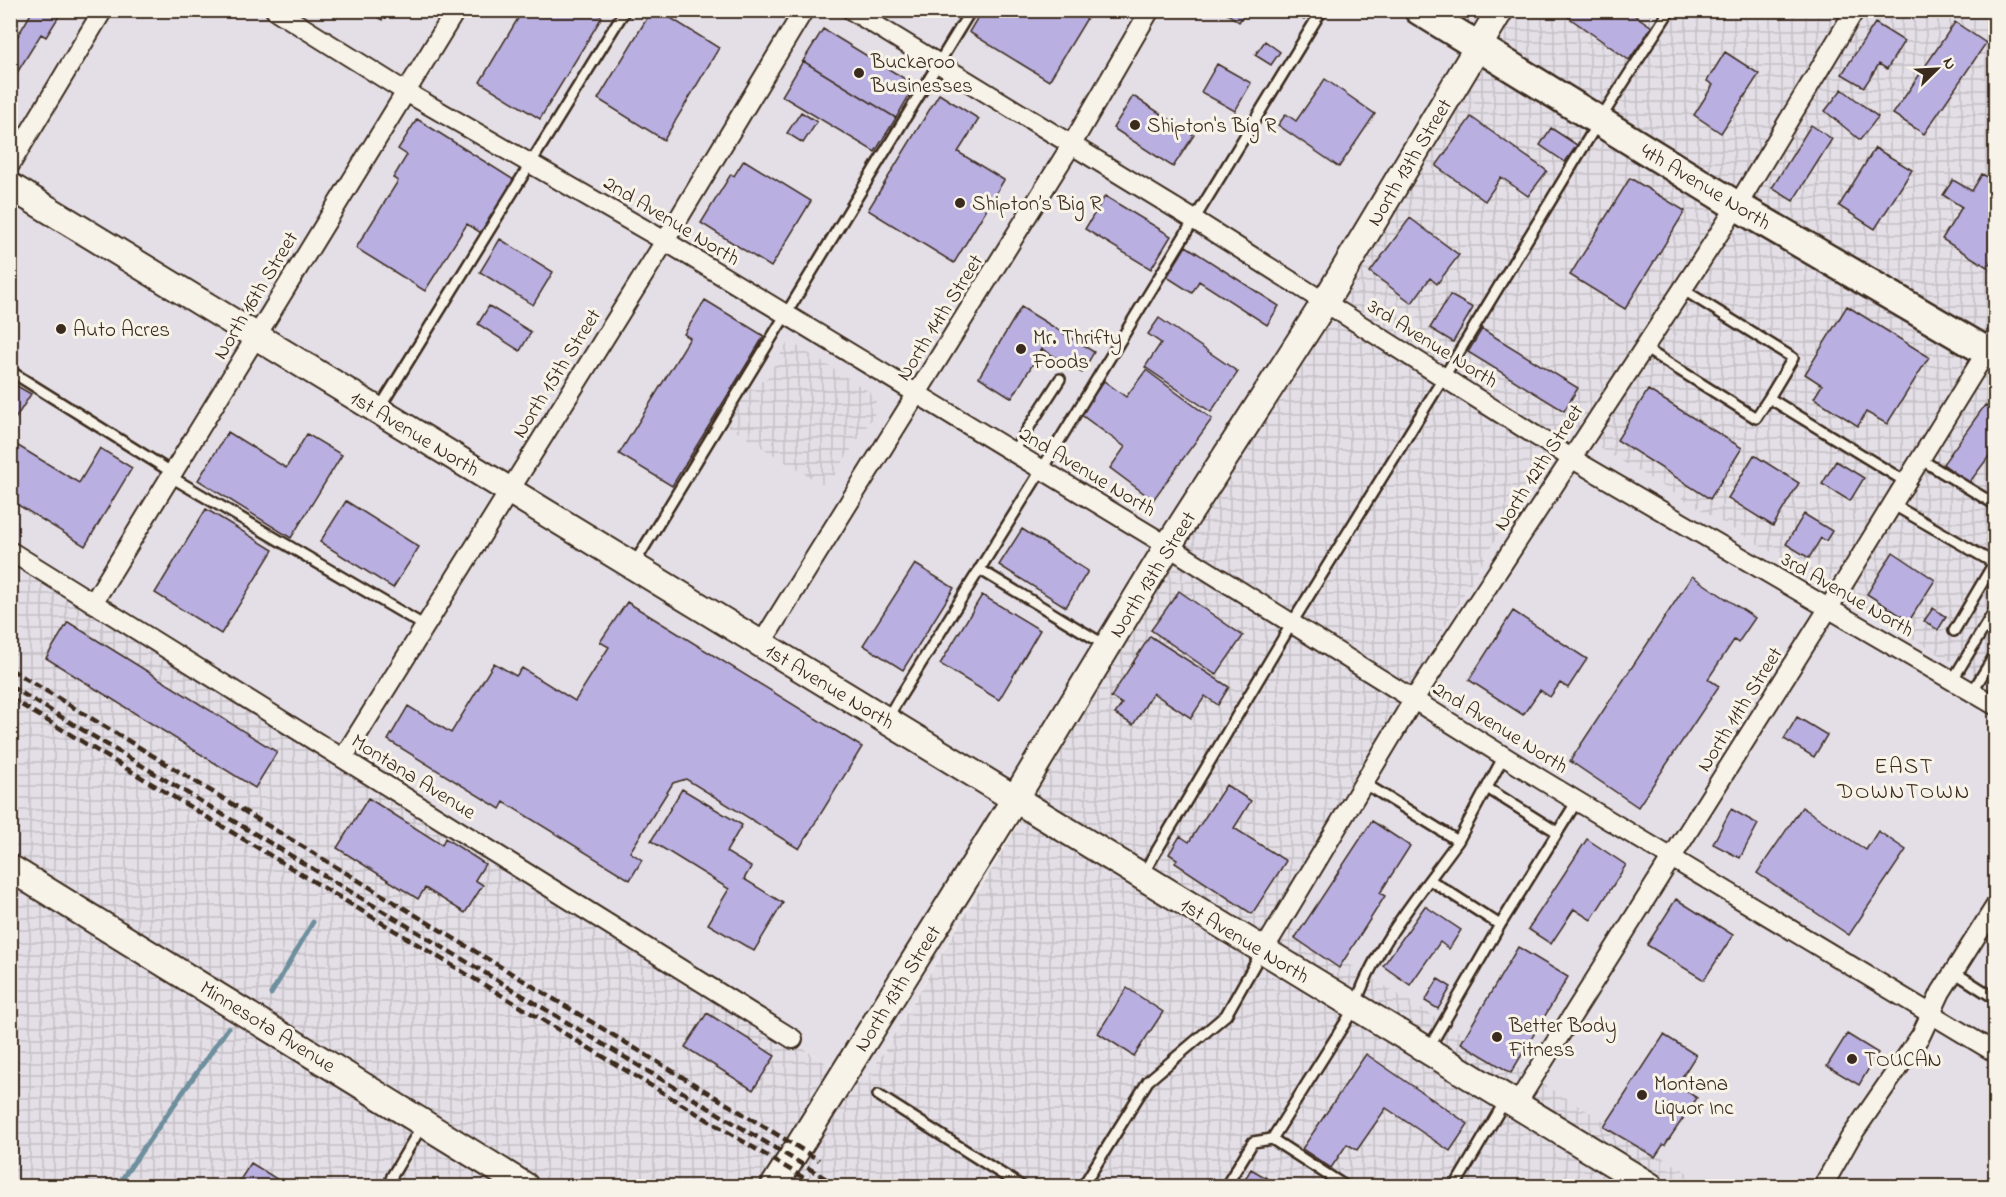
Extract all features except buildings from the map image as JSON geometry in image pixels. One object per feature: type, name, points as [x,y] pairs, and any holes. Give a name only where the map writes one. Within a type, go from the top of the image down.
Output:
[{"type":"main road","name":"4th Avenue North","points":[[1419,10],[1737,206],[1992,348]]},
{"type":"street","points":[[10,165],[103,10]]},
{"type":"street","name":"North 16th Street","points":[[93,603],[456,10]]},
{"type":"street","name":"North 15th Street","points":[[343,758],[665,241],[804,10]]},
{"type":"street","name":"3rd Avenue North","points":[[850,10],[1193,219],[1571,458],[1995,706]]},
{"type":"street","name":"North 14th Street","points":[[761,644],[1072,144],[1150,10]]},
{"type":"street","name":"North 13th Street","points":[[774,1186],[1015,799],[1168,546],[1325,302],[1500,10]]},
{"type":"street","name":"North 12th Street","points":[[1263,951],[1414,699],[1737,206],[1855,10]]},
{"type":"street","name":"2nd Avenue North","points":[[276,11],[406,92],[665,241],[1292,622],[1577,801],[1995,1053]]},
{"type":"street","name":"1st Avenue North","points":[[10,186],[1650,1186]]},
{"type":"street","name":"North 11th Street","points":[[1511,1102],[1672,858],[1920,459],[1992,348]]},
{"type":"street","name":"Montana Avenue","points":[[10,551],[794,1040]]},
{"type":"street","name":"Minnesota Avenue","points":[[10,868],[525,1186]]},
{"type":"street","points":[[1823,1186],[1850,1138],[1921,1035],[1941,992],[1995,905]]},
{"type":"lane","points":[[378,411],[625,10]]},
{"type":"lane","points":[[632,566],[971,10]]},
{"type":"lane","points":[[885,720],[1042,470],[1322,10]]},
{"type":"lane","points":[[1142,876],[1292,622],[1599,121],[1670,10]]},
{"type":"lane","points":[[1644,348],[1756,418],[1793,358],[1682,290]]},
{"type":"lane","points":[[10,371],[172,475],[425,626]]},
{"type":"lane","points":[[1013,452],[1060,379]]},
{"type":"lane","points":[[1768,398],[1906,482]]},
{"type":"lane","points":[[1920,459],[1995,505]]},
{"type":"lane","points":[[1892,504],[1994,563],[1954,631]]},
{"type":"lane","points":[[979,569],[1107,646]]},
{"type":"lane","points":[[1952,681],[1995,608]]},
{"type":"lane","points":[[1972,692],[1995,653]]},
{"type":"lane","points":[[1272,1139],[1355,1007],[1363,983],[1402,918],[1458,841],[1504,756]]},
{"type":"lane","points":[[1364,783],[1458,841]]},
{"type":"lane","points":[[1487,788],[1557,832]]},
{"type":"lane","points":[[1428,1051],[1500,925],[1577,801]]},
{"type":"lane","points":[[1430,880],[1500,925]]},
{"type":"lane","points":[[1083,1186],[1148,1081],[1226,1015],[1263,951]]},
{"type":"lane","points":[[1954,972],[1995,999]]},
{"type":"lane","points":[[878,1095],[1021,1186]]},
{"type":"lane","points":[[1455,1186],[1511,1102]]},
{"type":"lane","points":[[389,1186],[392,1176],[424,1122]]},
{"type":"lane","points":[[1226,1186],[1253,1142],[1272,1139],[1345,1186]]},
{"type":"shaded area","points":[[1491,10],[1498,14],[863,1086],[11,544],[10,11]]},
{"type":"shaded area","points":[[1491,11],[1995,11],[1995,688],[1562,425],[1276,919],[1709,1186],[11,1186],[10,546],[863,1086],[1498,15]]},
{"type":"shaded area","points":[[787,343],[797,346],[871,393],[876,401],[874,415],[829,483],[821,484],[726,425],[751,388],[767,378]]},
{"type":"shaded area","points":[[1562,425],[1995,680],[1995,1186],[1694,1186],[1268,933]]},
{"type":"waterway","points":[[271,994],[313,922]]},
{"type":"waterway","points":[[117,1186],[228,1028]]},
{"type":"railway","points":[[10,669],[819,1160]]},
{"type":"railway","points":[[10,686],[838,1186]]},
{"type":"railway","points":[[10,698],[817,1186]]},
{"type":"place","name":"Buckaroo Businesses","points":[[859,73]]},
{"type":"place","name":"Shipton's Big R","points":[[1135,125]]},
{"type":"place","name":"Shipton’s Big R","points":[[960,203]]},
{"type":"place","name":"Auto Acres","points":[[61,329]]},
{"type":"place","name":"Mr. Thrifty Foods","points":[[1021,349]]},
{"type":"place","name":"Better Body Fitness","points":[[1497,1037]]},
{"type":"place","name":"TOUCAN","points":[[1852,1059]]},
{"type":"place","name":"Montana Liquor Inc","points":[[1642,1095]]},
{"type":"district","name":"EAST DOWNTOWN","points":[[1904,778]]}]
